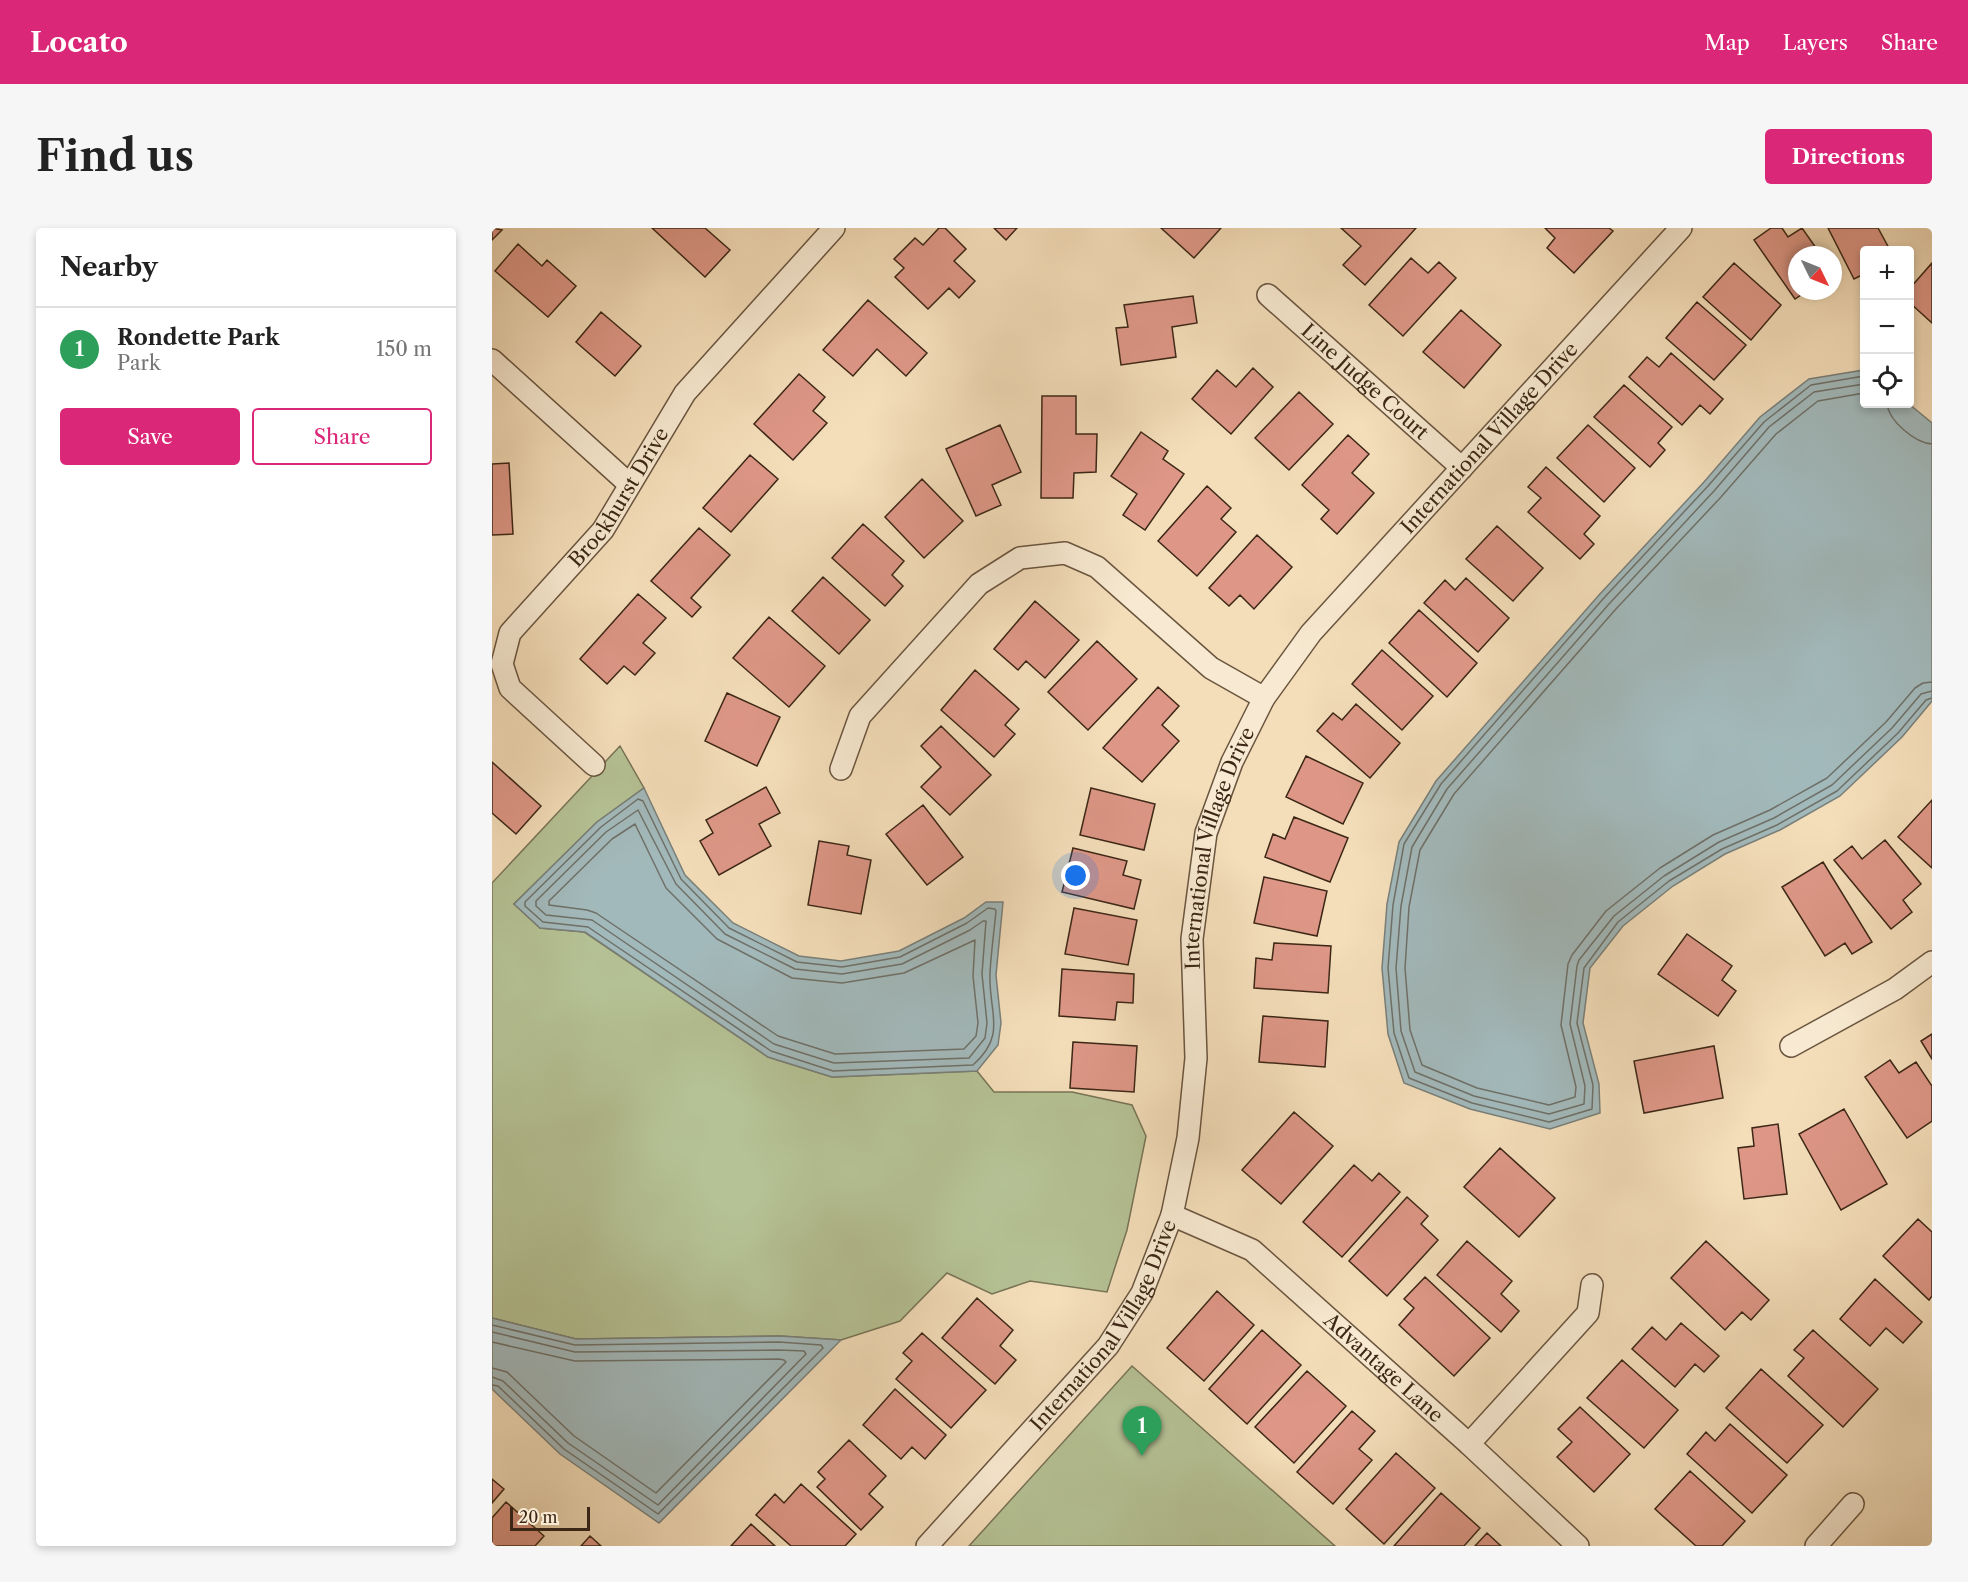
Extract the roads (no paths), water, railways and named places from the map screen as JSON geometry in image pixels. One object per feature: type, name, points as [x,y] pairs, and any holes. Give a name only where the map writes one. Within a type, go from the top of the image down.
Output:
[{"type":"street","name":"International Village Drive","points":[[927,1546],[1108,1346],[1142,1293],[1172,1215],[1188,1138],[1196,1058],[1192,939],[1206,833],[1232,762],[1264,698],[1311,633],[1681,228]]},
{"type":"street","name":"Brockhurst Drive","points":[[594,765],[510,688],[502,664],[510,633],[603,530],[685,393],[823,232]]},
{"type":"street","name":"Line Judge Court","points":[[1268,295],[1462,468]]},
{"type":"street","points":[[492,360],[629,484]]},
{"type":"street","points":[[841,769],[860,716],[979,584],[1020,558],[1065,554],[1097,567],[1211,668],[1264,698]]},
{"type":"street","points":[[1791,1046],[1895,989],[1932,962]]},
{"type":"street","name":"Advantage Lane","points":[[1172,1215],[1252,1250],[1469,1444],[1578,1546]]},
{"type":"street","points":[[1469,1444],[1587,1313],[1592,1285]]},
{"type":"street","points":[[1816,1546],[1853,1504]]},
{"type":"water","points":[[1860,371],[1860,408],[1914,408],[1932,423],[1932,701],[1902,737],[1840,796],[1780,830],[1725,854],[1673,886],[1623,926],[1590,968],[1583,1023],[1599,1084],[1600,1113],[1550,1129],[1470,1109],[1404,1083],[1388,1034],[1382,968],[1387,904],[1399,842],[1436,781],[1599,595],[1704,482],[1760,417],[1809,379]]},
{"type":"water","points":[[644,788],[685,875],[733,923],[799,956],[841,961],[899,951],[964,918],[986,902],[1003,902],[996,975],[1001,1023],[998,1045],[977,1071],[832,1077],[768,1057],[585,932],[540,928],[514,904],[597,822]]},
{"type":"water","points":[[492,1318],[576,1339],[780,1336],[841,1340],[659,1523],[560,1454],[492,1389]]},
{"type":"place","name":"Rondette Park","points":[[1142,1456]]}]
